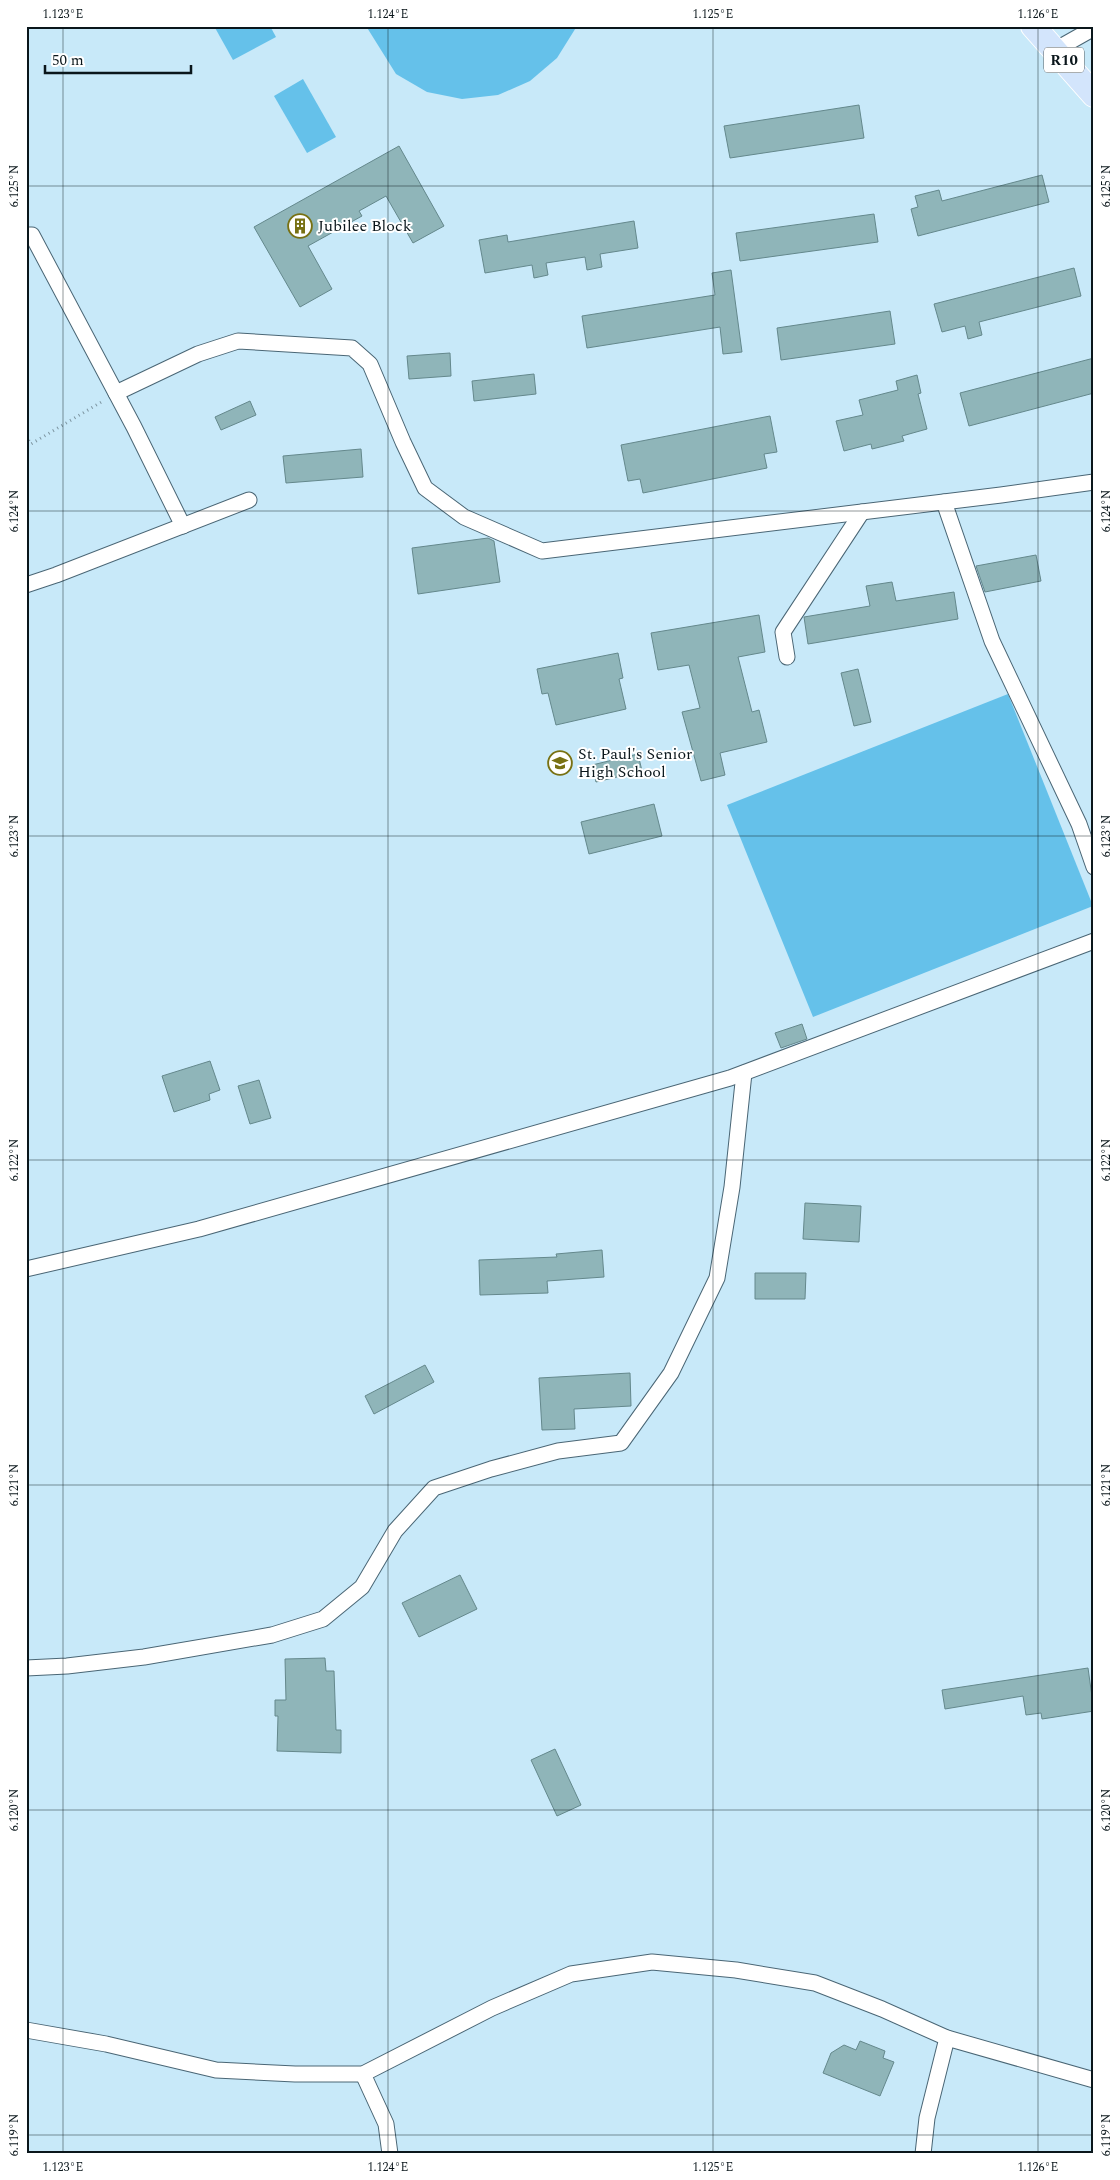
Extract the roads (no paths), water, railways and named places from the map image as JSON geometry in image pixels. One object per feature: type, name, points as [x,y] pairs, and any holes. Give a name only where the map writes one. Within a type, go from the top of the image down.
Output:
[{"type":"main road","name":"R10","points":[[1033,26],[1094,95]]},
{"type":"street","points":[[1055,50],[1094,28]]},
{"type":"street","points":[[26,235],[32,235],[116,393],[182,526]]},
{"type":"street","points":[[116,393],[198,354],[238,341],[352,348],[370,364],[425,488],[464,517],[542,551],[1094,482]]},
{"type":"street","points":[[26,585],[248,500]]},
{"type":"street","points":[[944,502],[992,641],[1079,824],[1094,867]]},
{"type":"street","points":[[788,657],[783,632],[862,512]]},
{"type":"street","points":[[26,1269],[199,1230],[744,1073],[1094,941]]},
{"type":"street","points":[[26,1668],[67,1666],[153,1655],[272,1635],[323,1619],[362,1587],[396,1531],[434,1488],[491,1469],[558,1451],[621,1442],[671,1373],[717,1278],[732,1187],[744,1073]]},
{"type":"street","points":[[26,2030],[106,2044],[216,2070],[295,2074],[363,2074],[492,2008],[571,1974],[652,1962],[736,1970],[816,1983],[882,2009],[947,2038],[1094,2080]]},
{"type":"street","points":[[923,2154],[927,2118],[947,2038]]},
{"type":"street","points":[[363,2074],[386,2124],[390,2154]]},
{"type":"place","name":"Jubilee Block","points":[[300,226]]},
{"type":"place","name":"St. Paul's Senior High School","points":[[560,763]]}]
